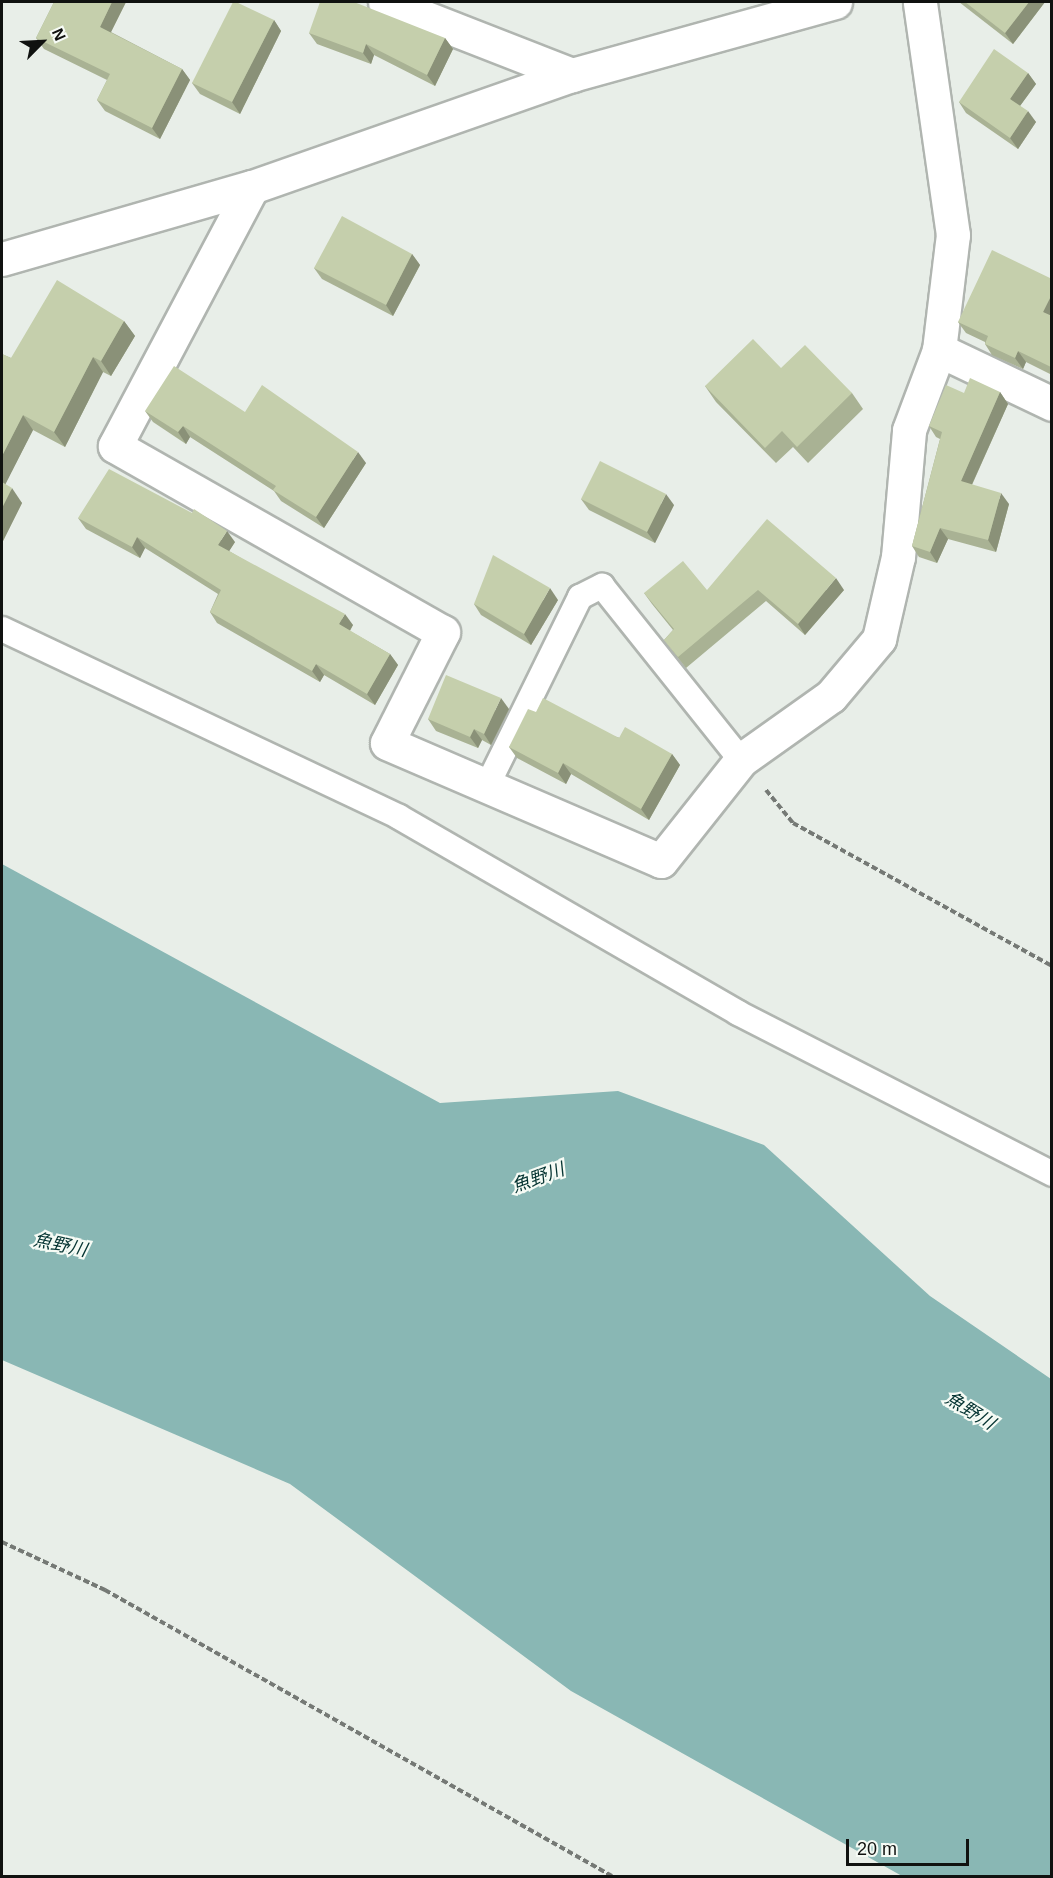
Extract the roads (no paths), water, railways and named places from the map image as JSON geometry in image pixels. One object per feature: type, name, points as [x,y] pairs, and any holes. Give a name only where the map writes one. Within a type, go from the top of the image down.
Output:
[{"type":"street","points":[[385,2],[572,75]]},
{"type":"street","points":[[2,259],[252,187],[572,75],[835,2]]},
{"type":"street","points":[[252,187],[115,446],[443,632],[387,743],[661,861],[741,760],[831,696],[879,639],[898,557],[909,430],[939,350],[953,235],[920,2]]},
{"type":"street","points":[[939,350],[1052,404]]},
{"type":"lane","points":[[487,786],[580,597],[602,586],[741,760]]},
{"type":"lane","points":[[2,629],[399,817],[738,1013],[1052,1174]]},
{"type":"water","name":"魚野川","points":[[2,864],[440,1103],[618,1091],[764,1145],[930,1296],[1051,1379],[1051,1876],[902,1876],[571,1691],[290,1484],[2,1360]]}]
